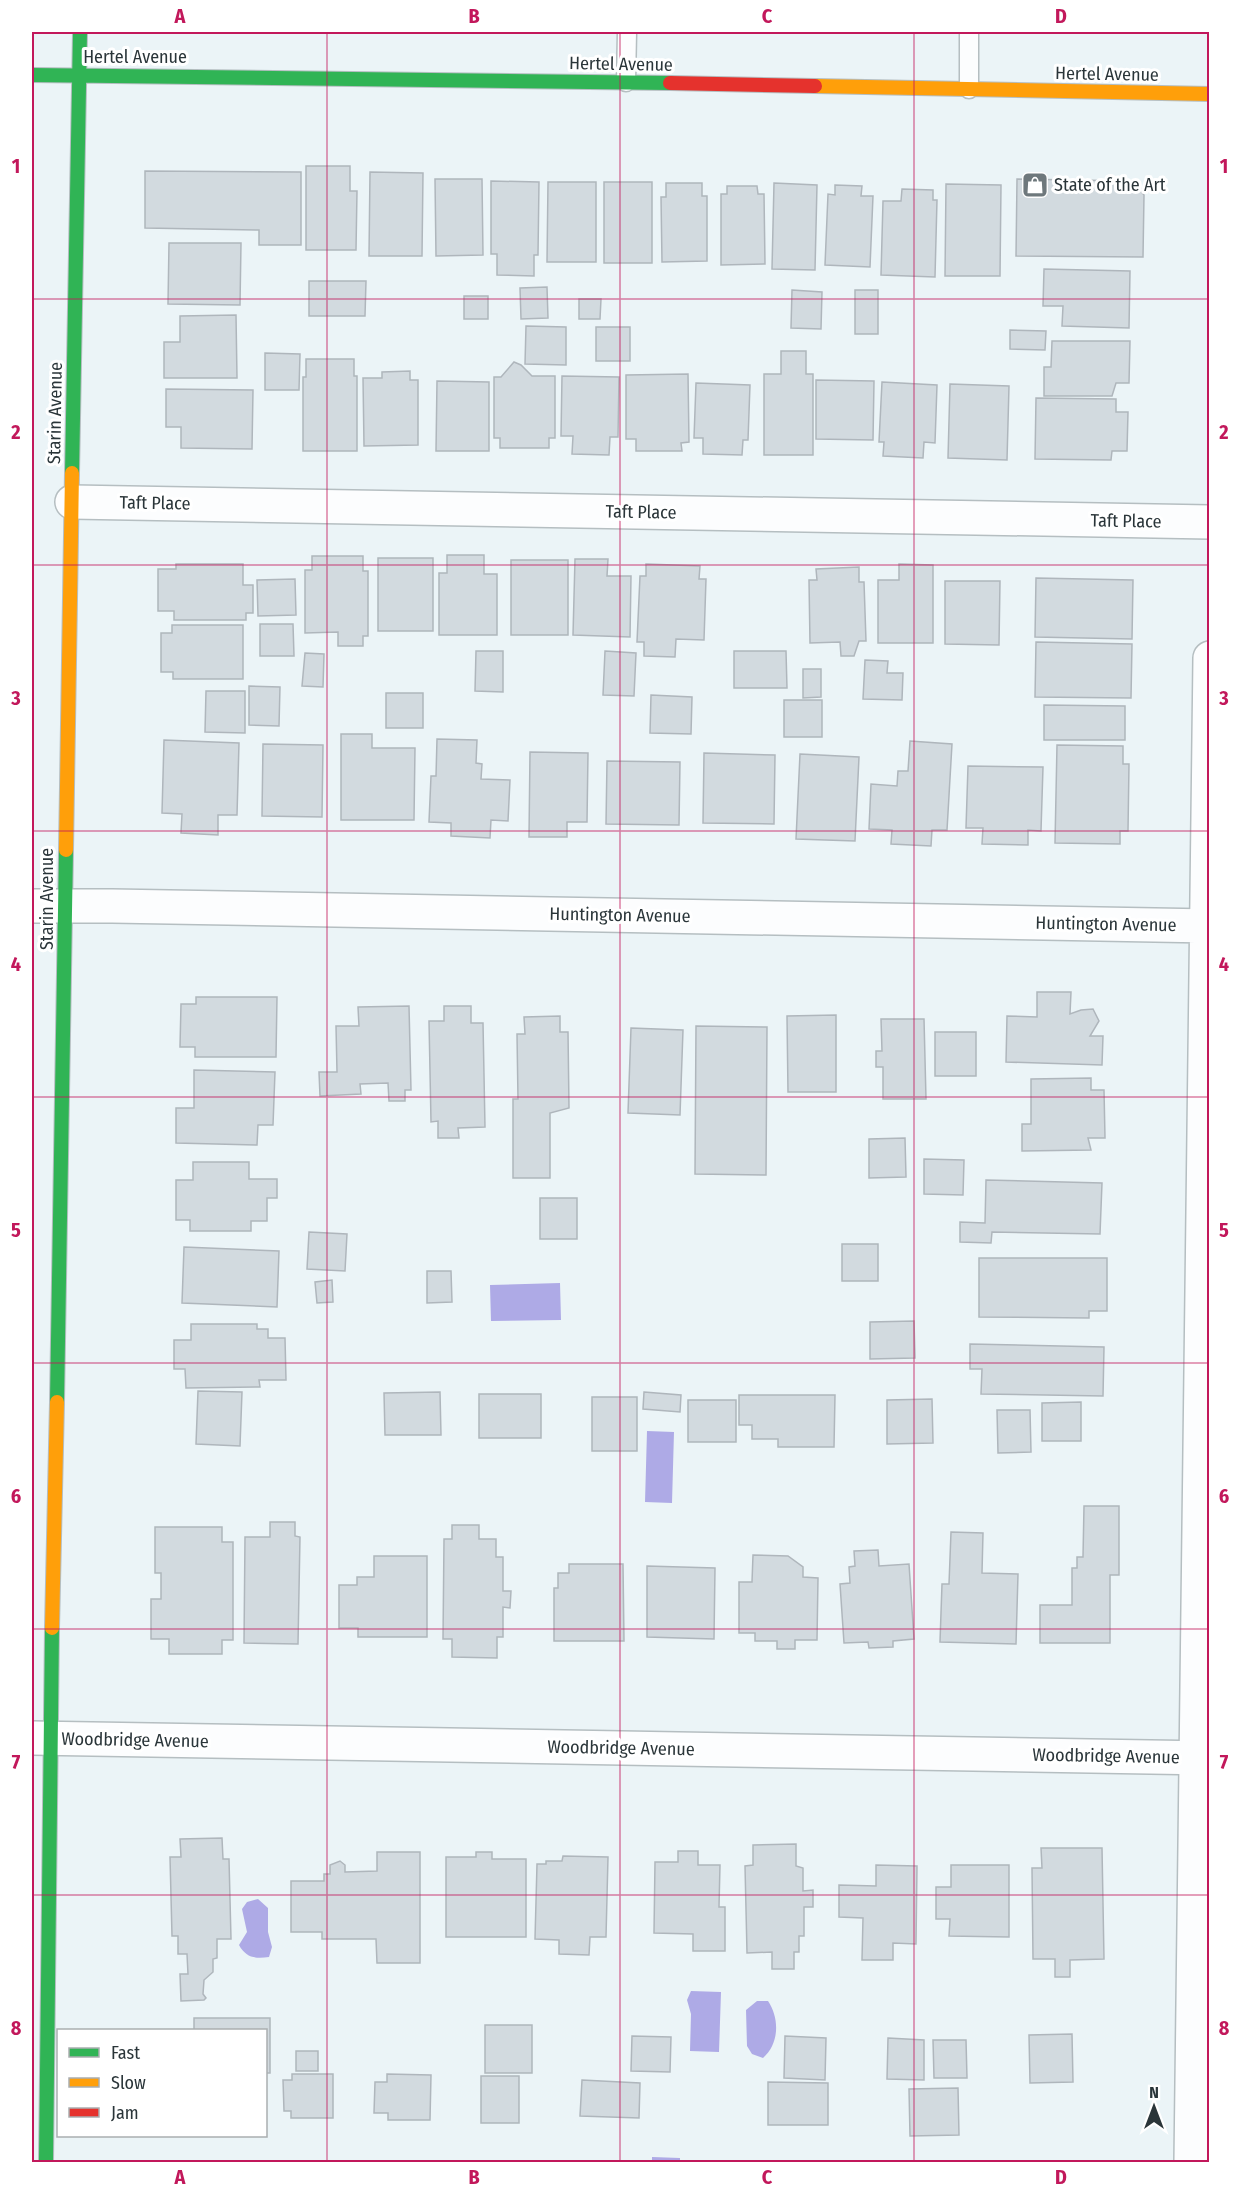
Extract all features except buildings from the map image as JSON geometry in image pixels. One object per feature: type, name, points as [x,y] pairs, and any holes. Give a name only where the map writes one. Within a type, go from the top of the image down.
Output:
[{"type":"street","name":"Starin Avenue","points":[[46,2163],[40,1738],[60,1325],[80,32]]},
{"type":"street","name":"Hertel Avenue","points":[[32,75],[626,82],[1209,94]]},
{"type":"street","name":"Taft Place","points":[[72,502],[1209,522]]},
{"type":"street","points":[[1191,2163],[1203,1758],[1209,658]]},
{"type":"street","name":"Huntington Avenue","points":[[32,906],[1208,926]]},
{"type":"street","name":"Woodbridge Avenue","points":[[40,1738],[1203,1758]]},
{"type":"lane","points":[[626,82],[627,32]]},
{"type":"lane","points":[[969,32],[969,89]]},
{"type":"shaded area","points":[[560,1283],[561,1320],[491,1321],[490,1285]]},
{"type":"shaded area","points":[[647,1431],[674,1432],[672,1503],[645,1502]]},
{"type":"shaded area","points":[[258,1899],[268,1908],[268,1932],[272,1947],[269,1957],[260,1958],[245,1953],[239,1945],[247,1932],[242,1909],[247,1902]]},
{"type":"shaded area","points":[[691,1991],[721,1992],[719,2052],[690,2051],[691,2014],[687,2000]]},
{"type":"shaded area","points":[[757,2001],[768,2001],[776,2023],[775,2039],[763,2058],[752,2054],[747,2046],[746,2010]]},
{"type":"shaded area","points":[[652,2157],[680,2158],[680,2162],[652,2162]]},
{"type":"traffic: fast","points":[[72,473],[80,32]]},
{"type":"traffic: fast","points":[[32,75],[670,83]]},
{"type":"traffic: fast","points":[[57,1402],[66,850]]},
{"type":"traffic: fast","points":[[46,2162],[52,1628]]},
{"type":"traffic: slow","points":[[815,86],[1210,94]]},
{"type":"traffic: slow","points":[[66,850],[72,473]]},
{"type":"traffic: slow","points":[[52,1628],[57,1402]]},
{"type":"traffic: jam","points":[[670,83],[815,86]]},
{"type":"place","name":"State of the Art","points":[[1035,185]]}]
